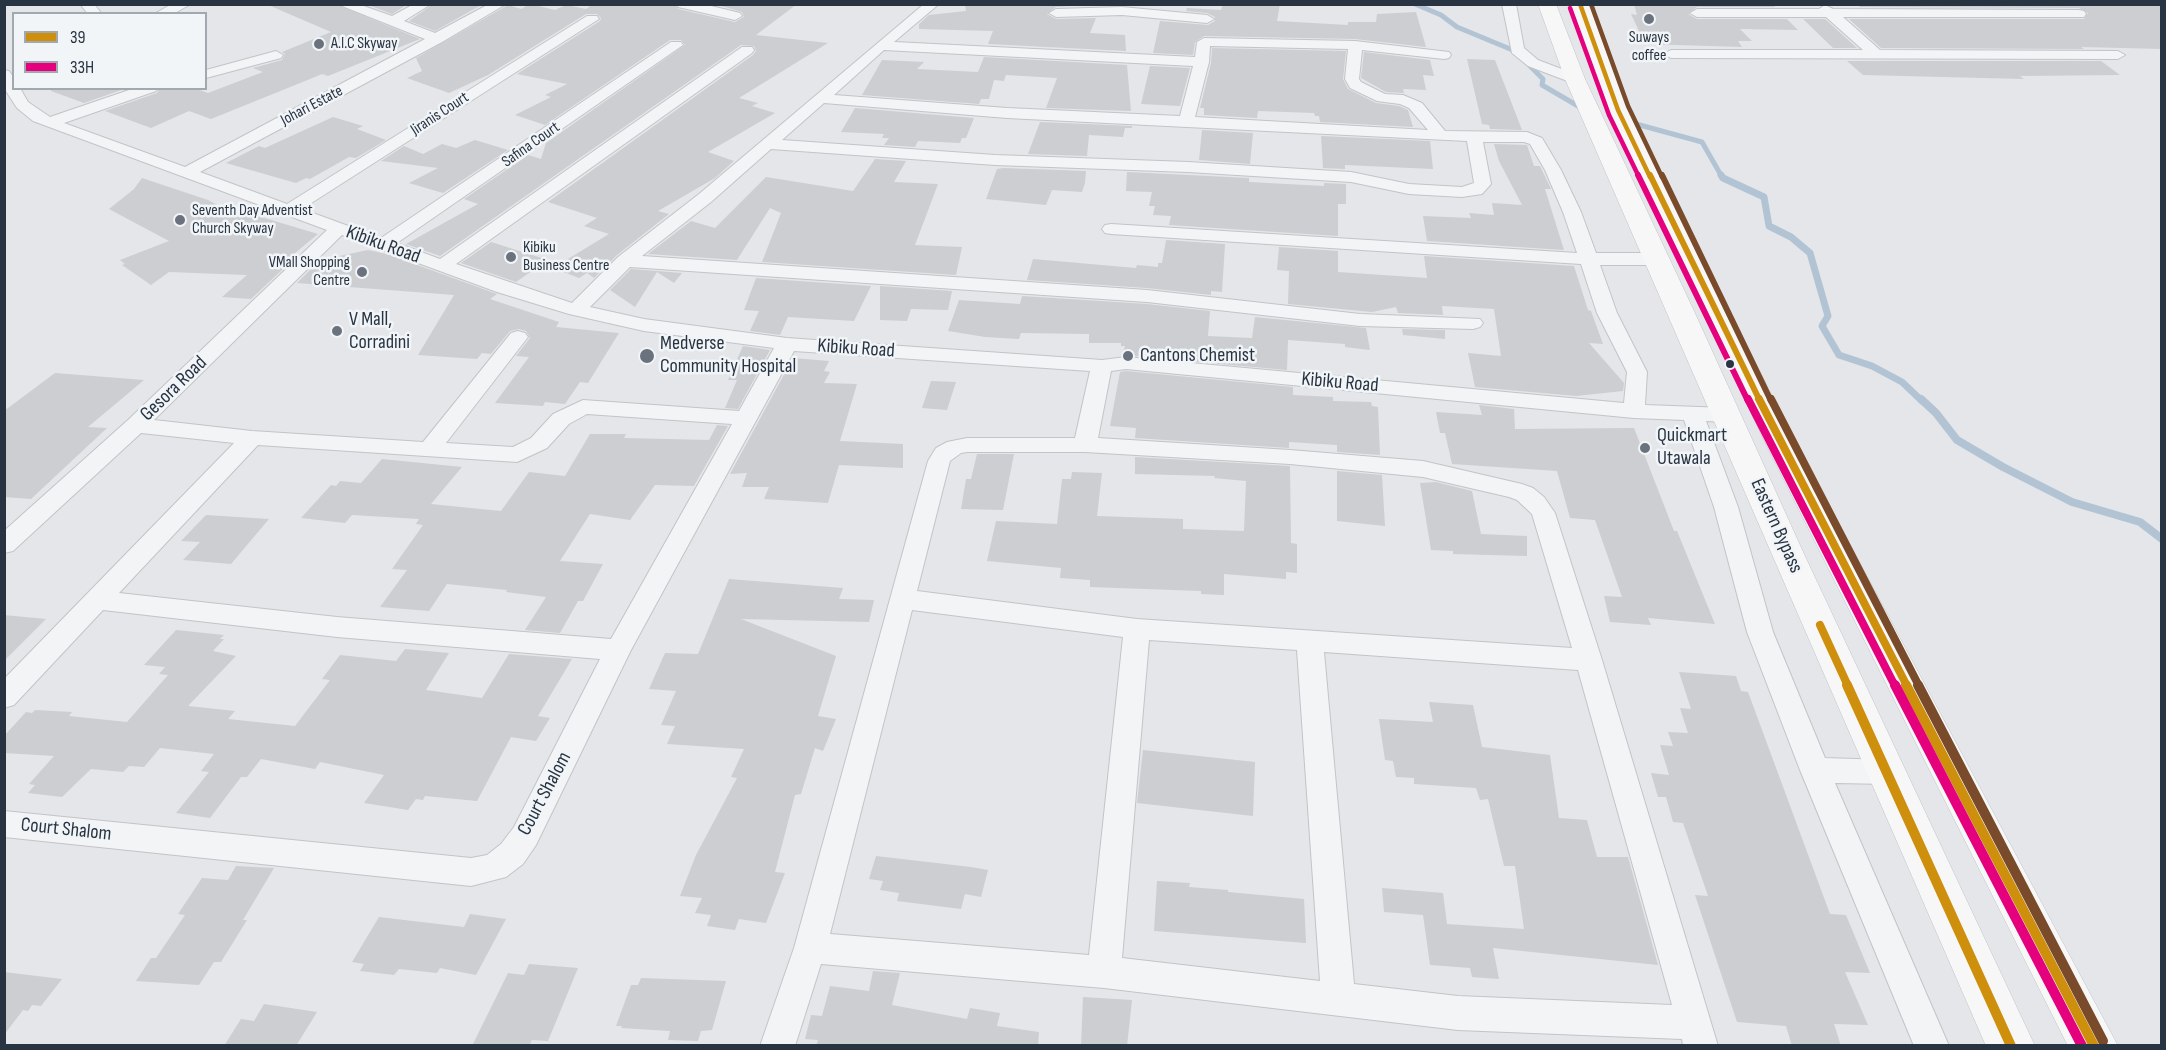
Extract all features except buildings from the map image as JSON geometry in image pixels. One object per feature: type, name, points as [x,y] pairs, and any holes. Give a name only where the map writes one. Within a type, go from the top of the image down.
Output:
[{"type":"main road","name":"Eastern Bypass","points":[[1546,4],[1575,78],[2011,1046]]},
{"type":"main road","name":"Eastern Bypass","points":[[1580,4],[1618,110],[1778,438],[2094,1046]]},
{"type":"street","points":[[165,12],[185,4]]},
{"type":"street","points":[[343,4],[437,39]]},
{"type":"street","points":[[393,21],[425,4]]},
{"type":"street","name":"Johari Estate","points":[[186,172],[500,4]]},
{"type":"street","points":[[683,4],[735,16]]},
{"type":"street","points":[[576,310],[625,261],[705,198],[933,4]]},
{"type":"street","points":[[1186,123],[1202,62],[1209,10],[1213,4]]},
{"type":"street","points":[[1509,4],[1517,50],[1533,63],[1575,78]]},
{"type":"street","points":[[1826,9],[1876,54]]},
{"type":"street","points":[[1697,13],[1826,9],[2079,14]]},
{"type":"street","points":[[1056,13],[1122,11],[1207,19]]},
{"type":"street","name":"Jiranis Court","points":[[289,210],[592,19]]},
{"type":"street","points":[[1204,42],[1355,45],[1444,55]]},
{"type":"street","name":"Safina Court","points":[[384,244],[676,45]]},
{"type":"street","points":[[1355,45],[1352,79],[1355,85],[1382,98],[1403,100],[1417,105],[1417,109],[1426,115],[1440,135]]},
{"type":"street","points":[[881,46],[1202,62]]},
{"type":"street","points":[[442,266],[747,50]]},
{"type":"street","points":[[1671,54],[2118,55]]},
{"type":"street","points":[[207,74],[276,55]]},
{"type":"street","name":"Kibiku Road","points":[[4,72],[13,109],[442,266],[576,310],[644,325],[788,344],[1102,366],[1126,363],[1634,411],[1726,415]]},
{"type":"street","points":[[50,122],[145,90]]},
{"type":"street","points":[[820,98],[1007,113],[1186,123],[1474,137],[1515,135],[1536,141],[1553,170],[1572,212],[1607,313],[1637,372],[1634,411]]},
{"type":"street","points":[[767,144],[995,160],[1188,167],[1351,177],[1409,189],[1462,192],[1476,190],[1483,184],[1474,137]]},
{"type":"street","name":"Gesora Road","points":[[4,545],[136,425],[339,228]]},
{"type":"street","points":[[1111,228],[1588,259],[1657,259]]},
{"type":"street","points":[[625,261],[742,267],[906,281],[1147,296],[1360,320],[1473,323]]},
{"type":"street","points":[[429,449],[518,337]]},
{"type":"street","name":"Court Shalom","points":[[4,824],[471,872],[495,867],[512,854],[525,836],[618,650],[788,344]]},
{"type":"street","points":[[1085,446],[1102,366]]},
{"type":"street","points":[[136,425],[252,438],[517,455],[539,443],[561,419],[583,407],[746,418]]},
{"type":"street","points":[[1692,413],[1726,507],[1760,632],[1815,770],[1932,1046]]},
{"type":"street","points":[[4,697],[252,438]]},
{"type":"street","points":[[777,1046],[810,948],[939,461],[944,453],[955,447],[967,445],[1085,446],[1290,457],[1423,469],[1514,489],[1526,494],[1543,513],[1589,660],[1698,1034],[1458,1013],[1104,972],[810,948]]},
{"type":"street","points":[[902,599],[1137,629],[1589,660]]},
{"type":"street","points":[[99,600],[337,627],[618,650]]},
{"type":"street","points":[[1104,972],[1137,629]]},
{"type":"street","points":[[1310,641],[1338,999]]},
{"type":"street","points":[[1815,770],[1888,772]]},
{"type":"waterway","points":[[1415,4],[1441,15],[1457,27],[1515,51],[1543,79],[1542,85],[1578,106]]},
{"type":"waterway","points":[[1636,124],[1702,142],[1722,177]]},
{"type":"waterway","points":[[1721,175],[1764,197],[1769,226],[1791,237],[1810,253],[1828,316],[1822,326],[1839,355],[1872,366],[1902,382],[1922,401]]},
{"type":"waterway","points":[[1921,399],[1936,413],[1957,440],[2003,467],[2072,502],[2140,522],[2162,539]]},
{"type":"transit line","name":"39","points":[[1580,4],[1618,110],[1778,438],[2094,1046]]},
{"type":"transit line","points":[[1591,4],[1628,106],[1787,433],[2103,1041]]},
{"type":"transit line","name":"33H","points":[[1570,8],[1609,115],[1769,443],[2082,1046]]},
{"type":"transit line","name":"39","points":[[1820,625],[2011,1046]]},
{"type":"place","name":"Suways coffee","points":[[1649,19]]},
{"type":"place","name":"A.I.C Skyway","points":[[319,44]]},
{"type":"place","name":"Seventh Day Adventist Church Skyway","points":[[180,220]]},
{"type":"place","name":"Kibiku Business Centre","points":[[511,257]]},
{"type":"place","name":"VMall Shopping Centre","points":[[362,272]]},
{"type":"place","name":"V Mall, Corradini","points":[[337,331]]},
{"type":"place","name":"Medverse Community Hospital","points":[[647,356]]},
{"type":"place","name":"Cantons Chemist","points":[[1128,356]]},
{"type":"place","name":"Quickmart Utawala","points":[[1645,448]]}]
